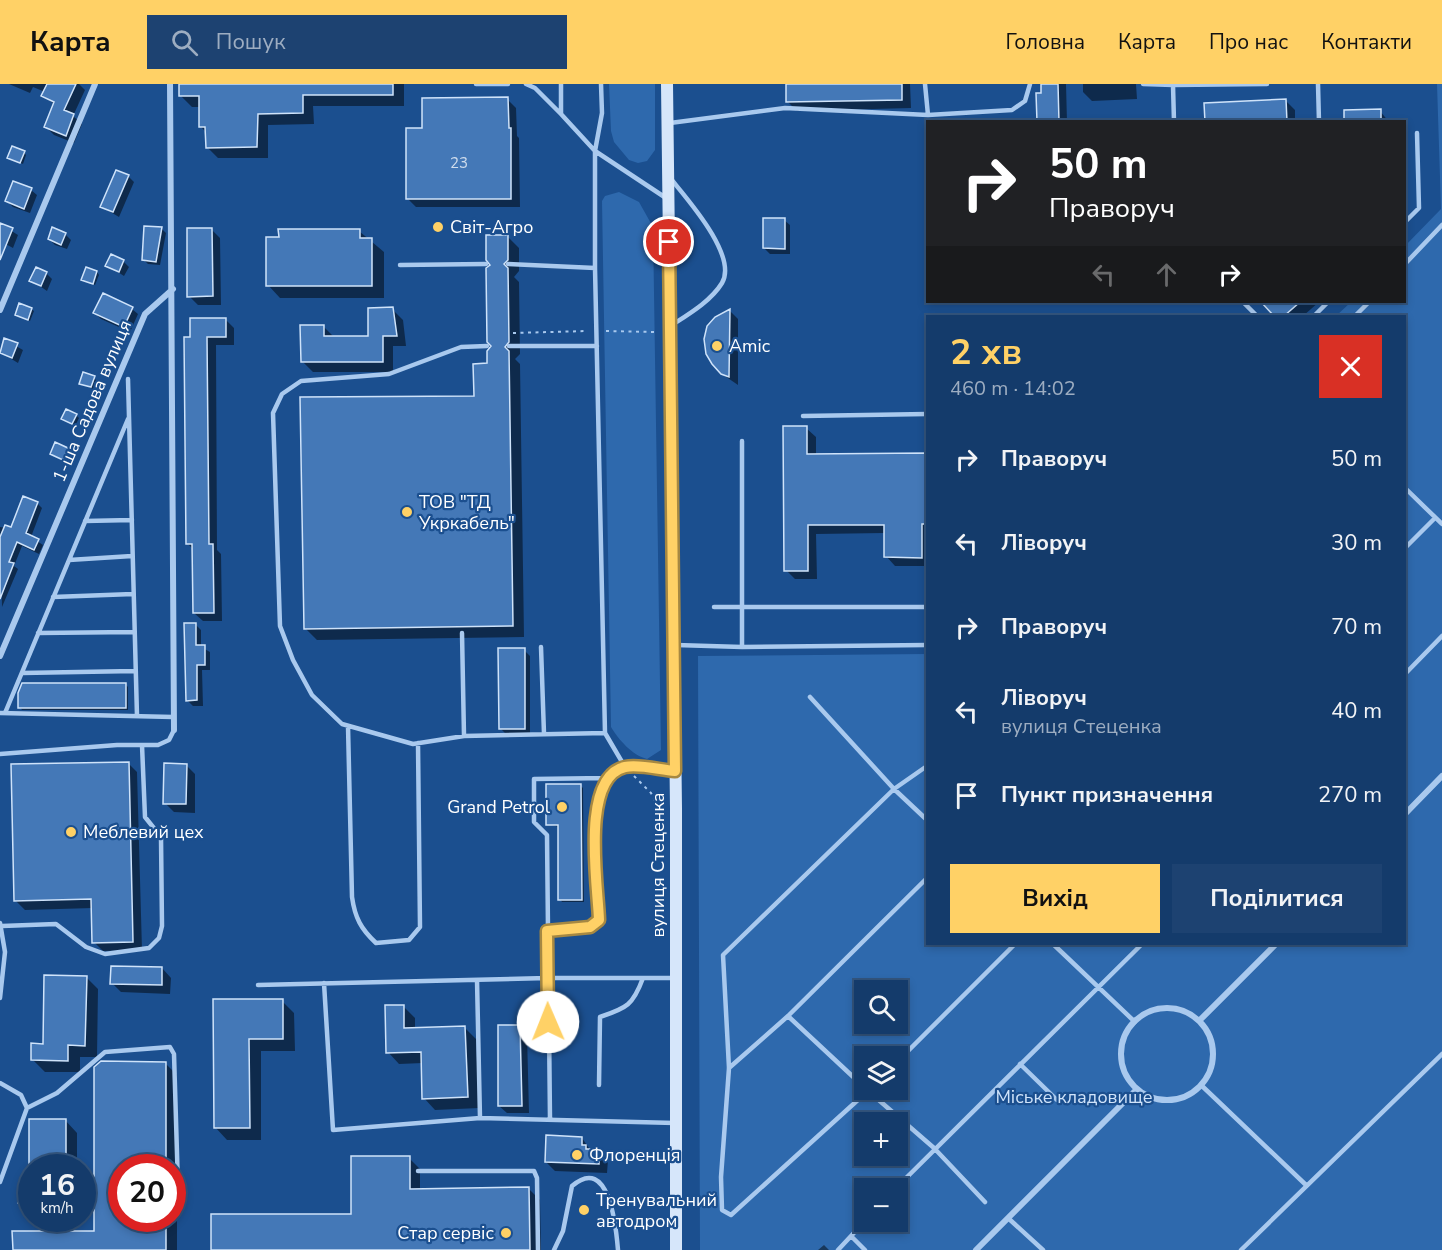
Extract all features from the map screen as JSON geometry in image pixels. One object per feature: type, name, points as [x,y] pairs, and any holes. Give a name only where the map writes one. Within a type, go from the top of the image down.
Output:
[{"type":"main road","name":"вулиця Стеценка","points":[[667,84],[675,771],[676,1250]]},
{"type":"street","points":[[0,310],[95,84]]},
{"type":"street","points":[[170,84],[174,730]]},
{"type":"street","name":"1-ша Садова вулиця","points":[[0,656],[145,314],[173,290]]},
{"type":"street","points":[[1406,813],[1442,776]]},
{"type":"street","points":[[1199,1021],[1275,945]]},
{"type":"street","points":[[1171,1008],[1186,1012],[1199,1021],[1208,1033],[1213,1048],[1212,1063],[1201,1085],[1187,1096],[1174,1100],[1161,1100],[1137,1089],[1125,1072],[1121,1053],[1123,1039],[1135,1022],[1156,1009],[1171,1008]]},
{"type":"street","points":[[976,1250],[1137,1089]]},
{"type":"lane","points":[[476,84],[508,84]]},
{"type":"lane","points":[[526,84],[535,88],[595,151],[668,200]]},
{"type":"lane","points":[[561,84],[561,114]]},
{"type":"lane","points":[[601,84],[602,113],[595,151],[595,268],[605,733],[625,767]]},
{"type":"lane","points":[[926,84],[928,115]]},
{"type":"lane","points":[[667,123],[785,108],[928,115],[1012,110],[1025,101],[1030,84]]},
{"type":"lane","points":[[1143,84],[1267,84]]},
{"type":"lane","points":[[1318,84],[1319,120]]},
{"type":"lane","points":[[1173,85],[1174,120]]},
{"type":"lane","points":[[1406,222],[1419,208],[1417,133]]},
{"type":"lane","points":[[668,176],[712,234],[723,253],[725,266],[723,280],[715,293],[670,327]]},
{"type":"lane","points":[[1406,263],[1442,225]]},
{"type":"lane","points":[[400,265],[486,264]]},
{"type":"lane","points":[[508,264],[595,268]]},
{"type":"lane","points":[[1244,303],[1256,315]]},
{"type":"lane","points":[[1315,315],[1327,303]]},
{"type":"lane","points":[[1356,315],[1368,303]]},
{"type":"lane","points":[[487,346],[461,348],[389,375],[302,381],[282,394],[273,413],[280,626],[292,660],[312,695],[342,724],[348,726],[418,743],[464,736],[605,733]]},
{"type":"lane","points":[[509,346],[597,346]]},
{"type":"lane","points":[[128,379],[136,716]]},
{"type":"lane","points":[[803,416],[926,414]]},
{"type":"lane","points":[[129,417],[22,673],[2,713],[173,717]]},
{"type":"lane","points":[[742,441],[742,647]]},
{"type":"lane","points":[[1406,489],[1442,524]]},
{"type":"lane","points":[[1406,547],[1435,518]]},
{"type":"lane","points":[[85,521],[132,520]]},
{"type":"lane","points":[[69,560],[132,556]]},
{"type":"lane","points":[[54,597],[133,594]]},
{"type":"lane","points":[[714,607],[926,607]]},
{"type":"lane","points":[[38,633],[134,632]]},
{"type":"lane","points":[[462,633],[464,736]]},
{"type":"lane","points":[[1406,673],[1442,636]]},
{"type":"lane","points":[[673,645],[742,647],[926,645]]},
{"type":"lane","points":[[541,647],[544,734]]},
{"type":"lane","points":[[22,673],[135,671]]},
{"type":"lane","points":[[810,697],[894,789],[926,819]]},
{"type":"lane","points":[[348,726],[352,897],[356,919],[364,932],[376,943],[409,940],[420,927],[418,743]]},
{"type":"lane","points":[[0,754],[164,744],[172,737],[174,730]]},
{"type":"lane","points":[[0,998],[5,962],[1,924],[56,924],[93,951],[105,954],[143,950],[159,938],[162,926],[161,837],[145,817],[142,745]]},
{"type":"lane","points":[[550,1120],[547,835],[534,822],[534,778],[606,778],[625,767],[675,771]]},
{"type":"lane","points":[[855,1100],[731,1215],[722,1210],[721,1177],[729,1068],[723,955],[894,789],[926,767]]},
{"type":"lane","points":[[547,931],[590,927],[599,920],[595,821],[599,793],[606,778]]},
{"type":"lane","points":[[729,1068],[788,1016],[926,879]]},
{"type":"lane","points":[[908,1051],[1014,945]]},
{"type":"lane","points":[[1054,945],[1135,1022]]},
{"type":"lane","points":[[906,1178],[1141,945]]},
{"type":"lane","points":[[258,985],[547,978],[676,978]]},
{"type":"lane","points":[[599,1085],[600,1017],[626,1009],[636,996],[643,978]]},
{"type":"lane","points":[[477,980],[480,1118]]},
{"type":"lane","points":[[324,984],[333,1130],[480,1118],[675,1123]]},
{"type":"lane","points":[[788,1016],[854,1077]]},
{"type":"lane","points":[[0,1182],[27,1108],[57,1093],[105,1052],[170,1047],[174,1054],[177,1154]]},
{"type":"lane","points":[[1241,1250],[1305,1185],[1442,1054]]},
{"type":"lane","points":[[1020,1064],[1057,1100]]},
{"type":"lane","points":[[0,1083],[21,1095],[27,1108]]},
{"type":"lane","points":[[1201,1085],[1305,1185]]},
{"type":"lane","points":[[879,1100],[934,1148],[985,1202]]},
{"type":"lane","points":[[418,1171],[534,1171],[537,1178],[538,1250]]},
{"type":"lane","points":[[554,1250],[563,1231],[572,1186],[582,1178],[588,1177],[595,1178],[606,1191],[615,1224],[618,1250]]},
{"type":"lane","points":[[1008,1218],[1043,1250]]},
{"type":"lane","points":[[838,1250],[855,1232]]},
{"type":"lane","points":[[851,1236],[865,1250]]},
{"type":"path","points":[[513,333],[654,332]]},
{"type":"path","points":[[625,767],[651,793],[659,809]]},
{"type":"green space","points":[[609,84],[655,84],[655,150],[647,161],[638,163],[629,160],[614,142],[611,131]]},
{"type":"green space","name":"Міське кладовище","points":[[1437,84],[1442,84],[1442,1250],[700,1250],[698,656],[926,654],[926,945],[1406,945],[1406,315],[1337,315],[1350,303],[1406,303],[1406,245],[1441,209]]},
{"type":"green space","points":[[619,192],[639,202],[653,227],[661,750],[647,759],[626,746],[611,727],[602,201],[605,196]]},
{"type":"building","points":[[47,84],[76,84],[64,110],[74,114],[66,136],[44,127],[54,102],[41,96]]},
{"type":"building","points":[[179,84],[393,84],[393,95],[303,95],[303,113],[258,114],[257,147],[206,148],[205,127],[199,127],[199,96],[179,96]]},
{"type":"building","points":[[786,84],[902,84],[902,100],[786,102]]},
{"type":"building","points":[[1041,84],[1058,84],[1059,120],[1037,120],[1036,93],[1041,93]]},
{"type":"building","points":[[508,97],[509,128],[511,128],[511,199],[406,199],[406,128],[422,128],[422,98]]},
{"type":"building","points":[[1286,99],[1287,120],[1205,120],[1204,103]]},
{"type":"building","points":[[1381,109],[1381,120],[1344,120],[1344,110]]},
{"type":"building","points":[[12,146],[25,151],[20,163],[7,158]]},
{"type":"building","points":[[116,170],[129,175],[113,212],[100,207]]},
{"type":"building","points":[[13,181],[32,188],[24,209],[5,201]]},
{"type":"building","points":[[763,218],[785,218],[785,249],[763,248]]},
{"type":"building","points":[[0,223],[13,228],[0,260]]},
{"type":"building","points":[[144,226],[162,227],[156,262],[142,260]]},
{"type":"building","points":[[52,227],[66,233],[61,245],[48,239]]},
{"type":"building","points":[[187,228],[212,228],[213,296],[187,297]]},
{"type":"building","points":[[278,229],[360,229],[360,238],[372,238],[372,286],[266,286],[266,237],[279,237]]},
{"type":"building","name":"ТОВ \"ТД Укркабель\"","points":[[486,235],[508,235],[508,260],[504,264],[508,268],[509,342],[505,347],[509,351],[513,626],[304,629],[300,397],[474,396],[473,364],[487,363],[487,351],[491,346],[487,342],[486,268],[490,265],[486,260]]},
{"type":"building","points":[[111,254],[124,260],[119,272],[105,266]]},
{"type":"building","points":[[36,267],[47,272],[41,286],[29,281]]},
{"type":"building","points":[[86,267],[97,271],[93,284],[81,280]]},
{"type":"building","points":[[103,293],[133,307],[124,327],[93,313]]},
{"type":"building","points":[[19,303],[32,308],[28,320],[15,315]]},
{"type":"building","points":[[1262,303],[1299,303],[1285,315],[1273,315]]},
{"type":"building","points":[[393,307],[397,336],[383,336],[383,362],[301,362],[300,325],[324,325],[324,336],[368,336],[368,308]]},
{"type":"building","name":"Amic","points":[[730,309],[729,377],[721,374],[712,364],[706,354],[704,339],[707,326],[715,317]]},
{"type":"building","points":[[190,318],[226,318],[226,337],[207,337],[209,544],[213,544],[214,613],[193,613],[192,544],[186,544],[184,337],[190,337]]},
{"type":"building","points":[[4,338],[18,343],[12,358],[0,353]]},
{"type":"building","points":[[83,372],[95,376],[91,387],[79,384]]},
{"type":"building","points":[[66,409],[77,414],[72,424],[61,419]]},
{"type":"building","points":[[783,426],[807,426],[807,454],[926,453],[926,524],[922,524],[922,558],[884,557],[884,525],[808,525],[808,571],[784,571]]},
{"type":"building","points":[[55,442],[68,448],[63,460],[50,454]]},
{"type":"building","points":[[23,496],[38,502],[26,533],[39,539],[34,550],[17,542],[9,562],[14,563],[0,599],[0,537],[5,525],[11,527]]},
{"type":"building","points":[[184,623],[196,623],[196,645],[205,645],[205,665],[197,665],[197,700],[186,701]]},
{"type":"building","points":[[498,648],[525,648],[525,729],[499,729]]},
{"type":"building","points":[[22,683],[126,683],[126,708],[18,708],[18,693]]},
{"type":"building","name":"Меблевий цех","points":[[129,762],[133,942],[92,943],[91,899],[14,901],[11,764]]},
{"type":"building","points":[[164,763],[187,764],[186,804],[163,804]]},
{"type":"building","points":[[546,784],[581,784],[582,900],[558,900],[558,825],[546,825]]},
{"type":"building","points":[[111,966],[162,967],[162,985],[110,984]]},
{"type":"building","points":[[44,975],[87,976],[85,1046],[68,1045],[68,1061],[31,1060],[31,1043],[43,1044]]},
{"type":"building","points":[[213,999],[283,999],[283,1039],[249,1039],[250,1128],[214,1128]]},
{"type":"building","points":[[385,1005],[404,1005],[404,1028],[465,1026],[468,1097],[422,1099],[421,1052],[386,1053]]},
{"type":"building","points":[[498,1025],[520,1025],[522,1106],[498,1106]]},
{"type":"building","points":[[101,1061],[166,1062],[166,1154],[108,1154],[108,1232],[166,1232],[166,1250],[13,1250],[12,1231],[96,1232],[94,1067]]},
{"type":"building","points":[[29,1119],[66,1119],[66,1154],[29,1154]]},
{"type":"building","points":[[546,1135],[582,1137],[582,1145],[586,1145],[586,1149],[599,1149],[599,1164],[545,1162]]},
{"type":"building","points":[[351,1156],[410,1156],[410,1189],[529,1187],[530,1250],[211,1250],[211,1214],[351,1214]]},
{"type":"place","name":"Світ-Агро","points":[[438,227]]},
{"type":"place","name":"Amic","points":[[717,346]]},
{"type":"place","name":"ТОВ \"ТД Укркабель\"","points":[[407,512]]},
{"type":"place","name":"Grand Petrol","points":[[562,807]]},
{"type":"place","name":"Меблевий цех","points":[[71,832]]},
{"type":"place","name":"Флоренція","points":[[577,1155]]},
{"type":"place","name":"Тренувальний автодром","points":[[584,1210]]},
{"type":"place","name":"Стар сервіс","points":[[506,1233]]},
{"type":"route","points":[[548,1022],[547,931],[590,927],[596,925],[599,920],[595,821],[599,793],[606,778],[625,767],[675,771],[669,242]]}]
